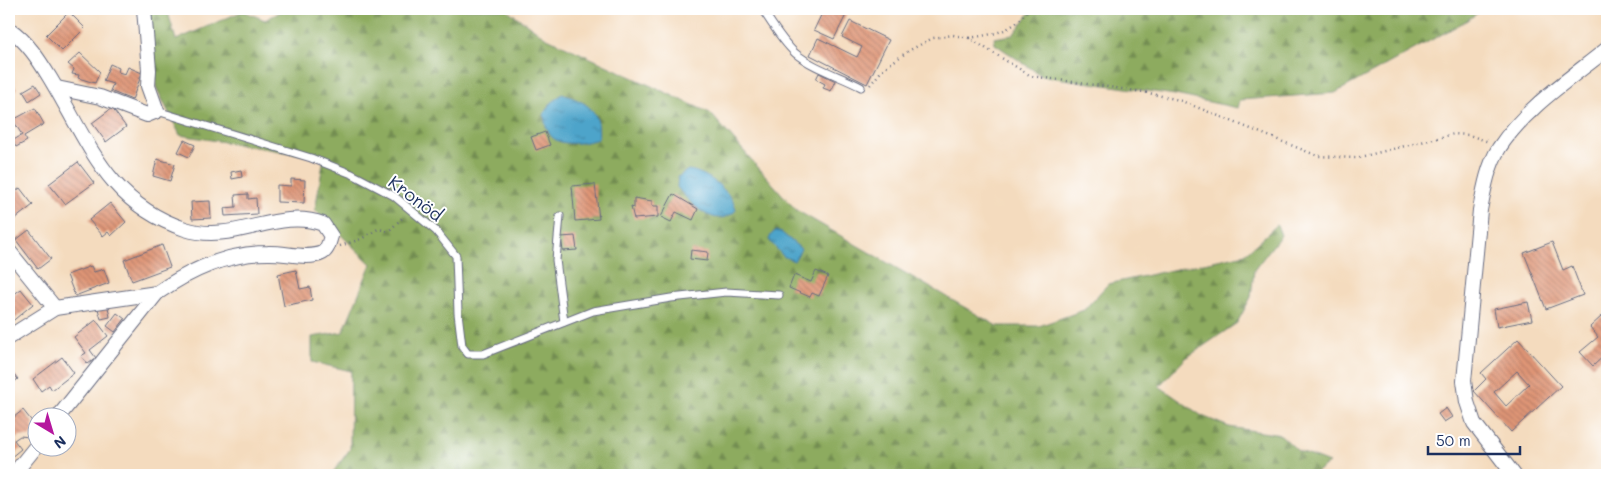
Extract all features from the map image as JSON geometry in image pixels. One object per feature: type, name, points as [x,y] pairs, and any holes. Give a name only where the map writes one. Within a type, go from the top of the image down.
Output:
[{"type":"street","points":[[57,88],[100,97],[148,115],[157,111],[148,86],[150,70],[144,9]]},
{"type":"street","points":[[9,29],[41,63],[57,88],[82,138],[96,160],[129,199],[148,212],[185,229],[204,234],[235,232],[287,220],[312,220],[324,224],[331,236],[327,249],[323,252],[310,256],[267,252],[233,257],[192,272],[156,293],[67,406]]},
{"type":"street","points":[[1514,475],[1474,423],[1467,402],[1464,381],[1480,210],[1485,183],[1499,148],[1517,125],[1607,50]]},
{"type":"street","points":[[9,251],[55,308]]},
{"type":"street","points":[[9,337],[55,308],[156,293]]},
{"type":"street","points":[[12,475],[28,456]]},
{"type":"lane","points":[[762,9],[775,29],[795,52],[806,60],[862,87]]},
{"type":"lane","name":"Kronöd","points":[[157,111],[311,158],[352,174],[394,196],[436,231],[456,256],[458,313],[462,346],[468,354],[483,354],[593,311],[671,298],[726,292],[779,295]]},
{"type":"lane","points":[[560,216],[556,260],[564,322]]},
{"type":"path","points":[[969,38],[1009,29],[1020,21],[1028,9]]},
{"type":"path","points":[[862,87],[870,86],[894,60],[933,38],[952,35],[969,38],[1031,76],[1144,92],[1178,100],[1318,156],[1356,158],[1454,134],[1483,138],[1499,148]]},
{"type":"path","points":[[327,249],[361,239],[378,229],[389,231],[402,220],[408,208]]},
{"type":"green space","points":[[149,9],[167,9],[176,40],[243,11],[265,20],[286,9],[506,9],[545,37],[710,113],[796,210],[997,326],[1039,326],[1084,310],[1108,284],[1245,254],[1277,225],[1281,235],[1254,270],[1251,297],[1237,323],[1186,358],[1159,386],[1202,416],[1229,427],[1281,435],[1298,451],[1329,463],[1312,475],[331,475],[350,449],[351,371],[312,362],[312,337],[343,332],[371,264],[315,210],[324,158],[180,135],[156,87]]},
{"type":"green space","points":[[1033,9],[1484,9],[1464,22],[1335,93],[1240,100],[1238,108],[1175,95],[1042,76],[995,44],[994,38],[1013,35]]},
{"type":"water","points":[[562,94],[579,100],[591,109],[598,121],[598,139],[581,143],[568,143],[556,140],[550,135],[544,114],[549,105]]},
{"type":"water","points":[[688,170],[703,175],[718,184],[734,203],[736,210],[728,216],[720,218],[712,217],[696,207],[677,187],[678,177]]},
{"type":"water","points":[[775,231],[782,233],[801,249],[794,261],[783,256],[769,240]]},
{"type":"building","points":[[824,9],[849,9],[834,39],[814,30]]},
{"type":"building","points":[[69,12],[85,28],[62,51],[46,35]]},
{"type":"building","points":[[850,21],[889,40],[867,84],[810,55],[818,38],[857,57],[862,47],[842,37]]},
{"type":"building","points":[[80,53],[100,72],[95,83],[78,78],[79,75],[72,74],[74,69],[68,64]]},
{"type":"building","points":[[110,64],[119,68],[118,72],[125,74],[128,67],[142,73],[132,100],[110,91],[113,84],[103,81]]},
{"type":"building","points":[[819,73],[836,81],[831,91],[823,88],[825,84],[816,79]]},
{"type":"building","points":[[9,76],[17,89],[9,95]]},
{"type":"building","points":[[35,84],[41,93],[29,101],[23,91]]},
{"type":"building","points":[[35,108],[44,124],[24,136],[27,141],[16,147],[12,141],[22,135],[13,120]]},
{"type":"building","points":[[112,108],[126,127],[106,142],[92,123]]},
{"type":"building","points":[[545,132],[550,145],[536,150],[531,137]]},
{"type":"building","points":[[184,140],[195,145],[189,157],[178,152]]},
{"type":"building","points":[[157,159],[175,164],[170,181],[153,176]]},
{"type":"building","points":[[78,162],[94,183],[65,204],[49,184]]},
{"type":"building","points":[[241,170],[242,177],[232,179],[231,172]]},
{"type":"building","points":[[291,179],[305,180],[304,203],[277,202],[277,185],[291,186]]},
{"type":"building","points":[[595,184],[599,219],[575,221],[572,186]]},
{"type":"building","points":[[20,188],[33,205],[11,222],[9,219],[9,197]]},
{"type":"building","points":[[248,194],[248,199],[256,198],[257,214],[225,216],[224,208],[236,207],[235,195]]},
{"type":"building","points":[[673,194],[698,209],[693,220],[676,212],[671,222],[661,217]]},
{"type":"building","points":[[634,198],[652,201],[652,206],[658,206],[658,217],[634,219],[631,207],[634,208]]},
{"type":"building","points":[[210,201],[211,218],[192,219],[191,202]]},
{"type":"building","points":[[110,203],[126,222],[111,236],[108,232],[103,236],[89,220]]},
{"type":"building","points":[[29,230],[51,259],[38,269],[16,240]]},
{"type":"building","points":[[575,236],[577,250],[563,251],[561,237]]},
{"type":"building","points":[[1552,242],[1563,270],[1572,266],[1583,295],[1546,309],[1524,253]]},
{"type":"building","points":[[162,245],[170,267],[132,281],[124,260]]},
{"type":"building","points":[[691,250],[708,252],[707,261],[690,259]]},
{"type":"building","points":[[91,266],[94,272],[104,269],[109,283],[75,296],[67,275]]},
{"type":"building","points":[[296,270],[300,289],[310,287],[312,300],[284,306],[278,274]]},
{"type":"building","points":[[816,271],[828,276],[819,296],[812,293],[810,297],[789,288],[794,275],[811,282]]},
{"type":"building","points":[[21,289],[33,304],[9,324],[9,298]]},
{"type":"building","points":[[1528,302],[1532,320],[1497,327],[1494,309]]},
{"type":"building","points":[[108,307],[110,317],[101,319],[98,309]]},
{"type":"building","points":[[117,313],[125,319],[115,332],[107,326]]},
{"type":"building","points":[[1602,316],[1607,322],[1607,353],[1593,366],[1580,352],[1598,337],[1590,327]]},
{"type":"building","points":[[96,320],[108,336],[90,350],[96,358],[88,364],[81,356],[86,353],[74,337]]},
{"type":"building","points":[[1518,339],[1561,386],[1511,432],[1474,391],[1486,379],[1481,373]],"holes":[[[1517,371],[1529,384],[1506,406],[1494,392]]]},
{"type":"building","points":[[62,357],[74,373],[52,390],[49,385],[41,391],[33,379]]},
{"type":"building","points":[[9,368],[18,379],[9,386]]},
{"type":"building","points":[[1446,408],[1452,417],[1444,422],[1438,414]]},
{"type":"building","points":[[23,410],[28,416],[28,437],[20,436],[14,440],[21,449],[10,458],[9,411],[14,417]]}]
